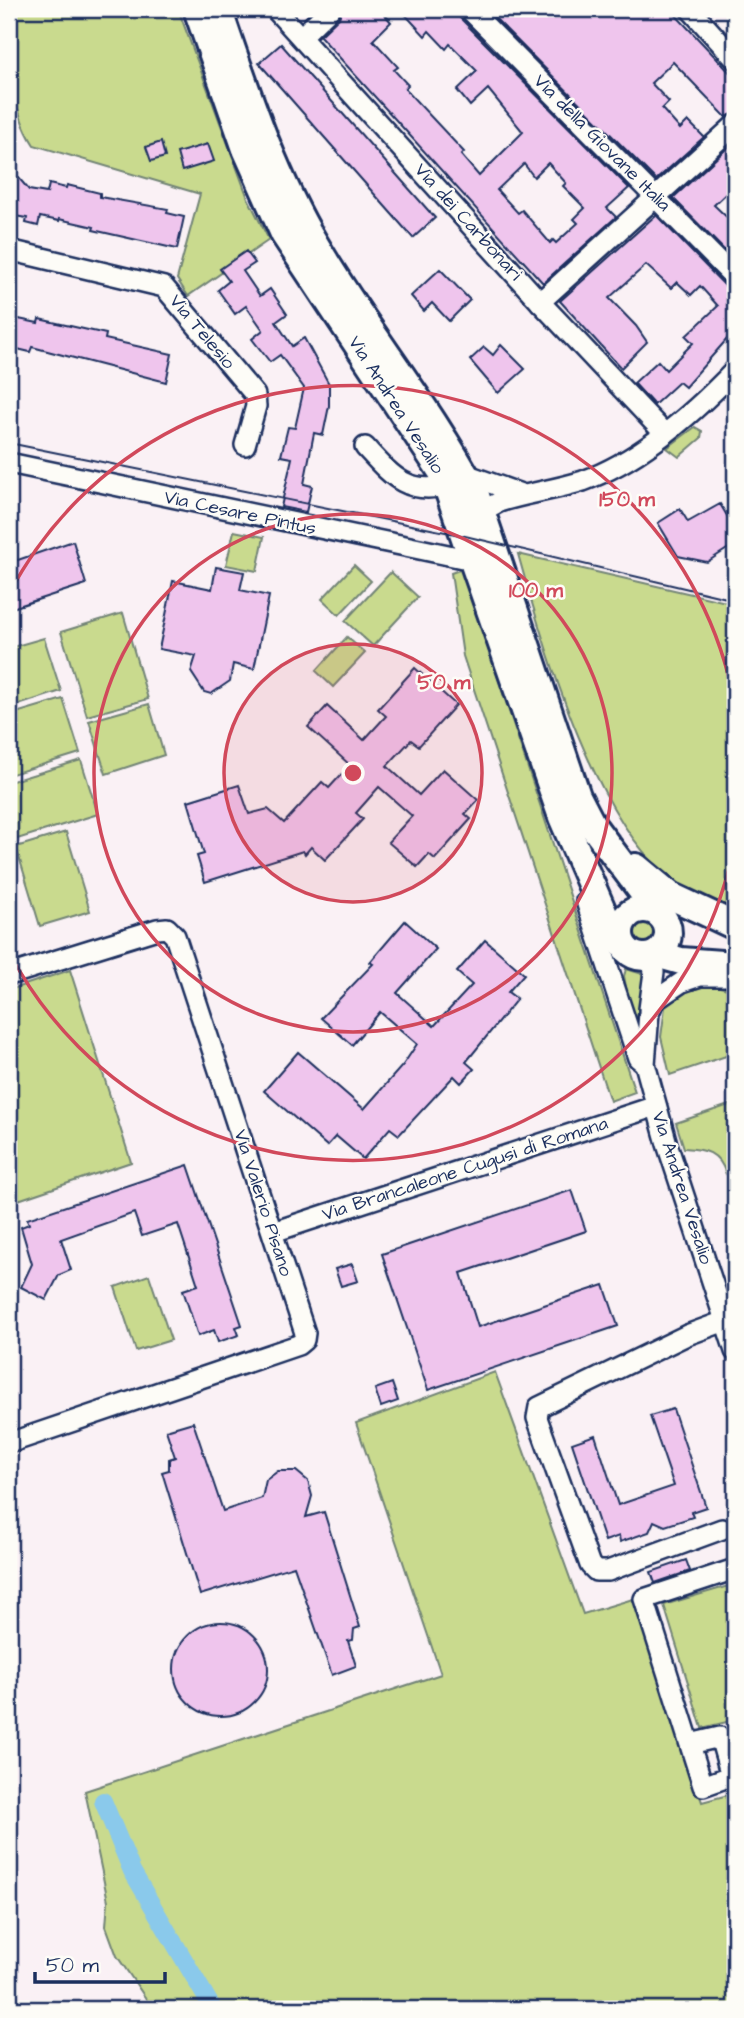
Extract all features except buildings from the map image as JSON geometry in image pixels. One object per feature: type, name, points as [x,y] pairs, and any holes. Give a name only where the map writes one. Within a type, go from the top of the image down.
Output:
[{"type":"main road","name":"Via Andrea Vesalio","points":[[214,10],[246,149],[284,234],[426,446],[483,516],[577,796],[592,825],[657,913]]},
{"type":"main road","name":"Via Andrea Vesalio","points":[[456,480],[472,560],[562,817],[606,919],[621,938]]},
{"type":"main road","name":"Via Andrea Vesalio","points":[[563,750],[622,850],[640,871],[671,896],[698,911],[735,926]]},
{"type":"main road","points":[[735,942],[643,908],[623,919],[621,938],[636,956],[654,955],[681,961],[735,965]]},
{"type":"main road","points":[[654,955],[667,941],[669,932],[657,913]]},
{"type":"street","name":"Via dei Carbonari","points":[[275,9],[540,302],[664,433]]},
{"type":"street","points":[[301,37],[330,9]]},
{"type":"street","name":"Via della Giovane Italia","points":[[469,9],[735,278]]},
{"type":"street","points":[[690,9],[735,58]]},
{"type":"street","points":[[540,302],[735,125]]},
{"type":"street","name":"Via Telesio","points":[[9,250],[164,287],[255,394],[256,406],[245,446]]},
{"type":"street","points":[[483,516],[490,507],[522,494],[586,480],[630,457],[698,408],[735,370]]},
{"type":"street","points":[[365,447],[389,473],[411,487],[429,490],[456,480],[522,494]]},
{"type":"street","name":"Via Cesare Pintus","points":[[9,463],[472,560]]},
{"type":"street","name":"Via Andrea Vesalio","points":[[562,817],[561,831],[638,1058],[645,1064]]},
{"type":"street","name":"Via Valerio Pisano","points":[[9,975],[167,928],[175,936],[305,1333],[304,1339],[298,1345],[9,1443]]},
{"type":"street","points":[[612,977],[621,938]]},
{"type":"street","name":"Via Andrea Vesalio","points":[[654,955],[645,1064],[735,1351]]},
{"type":"street","points":[[649,1013],[654,1001],[682,982],[699,976],[735,976]]},
{"type":"street","name":"Via Brancaleone Cugusi di Romana","points":[[273,1232],[656,1105]]},
{"type":"street","points":[[722,1529],[608,1571],[596,1571],[590,1565],[537,1418],[539,1407],[687,1335],[725,1321]]},
{"type":"street","points":[[690,1744],[644,1599],[735,1569]]},
{"type":"green space","points":[[9,9],[178,9],[248,198],[269,240],[188,296],[177,279],[200,194],[34,145],[15,97],[10,61]]},
{"type":"green space","points":[[695,427],[702,431],[701,438],[679,457],[667,448]]},
{"type":"green space","points":[[234,531],[264,537],[257,571],[226,565]]},
{"type":"green space","points":[[518,554],[735,604],[735,913],[670,878],[637,843],[613,808],[592,767],[556,678]]},
{"type":"green space","points":[[354,565],[371,581],[339,615],[322,599]]},
{"type":"green space","points":[[462,569],[635,1092],[610,1101],[463,656],[451,573]]},
{"type":"green space","points":[[391,572],[418,597],[373,646],[345,621]]},
{"type":"green space","points":[[123,613],[148,699],[87,716],[61,632]]},
{"type":"green space","points":[[347,637],[365,653],[333,687],[316,671]]},
{"type":"green space","points":[[44,638],[61,691],[9,708],[9,648]]},
{"type":"green space","points":[[63,699],[80,753],[9,775],[9,715]]},
{"type":"green space","points":[[149,704],[164,755],[106,774],[89,721]]},
{"type":"green space","points":[[81,760],[98,814],[14,840],[9,824],[9,782]]},
{"type":"green space","points":[[66,832],[90,911],[40,926],[16,847]]},
{"type":"green space","points":[[645,908],[662,915],[669,932],[662,949],[645,956],[628,949],[621,932],[628,915]]},
{"type":"green space","points":[[626,969],[646,975],[636,1043],[624,976]]},
{"type":"green space","points":[[70,970],[131,1162],[9,1203],[9,990]]},
{"type":"green space","points":[[716,986],[735,991],[735,1053],[670,1075],[661,1037],[665,1007],[690,988]]},
{"type":"green space","points":[[735,1103],[735,1171],[726,1174],[715,1156],[698,1149],[684,1148],[676,1123]]},
{"type":"green space","points":[[149,1275],[171,1340],[136,1351],[115,1287]]},
{"type":"green space","points":[[495,1372],[583,1614],[633,1599],[702,1802],[735,1793],[735,2009],[153,2009],[117,1956],[106,1926],[108,1901],[85,1791],[441,1674],[356,1423]]},
{"type":"green space","points":[[735,1584],[735,1720],[702,1728],[664,1605]]},
{"type":"waterway","points":[[103,1801],[132,1871],[213,2009]]},
{"type":"tram line","points":[[9,443],[465,536],[735,600]]}]
